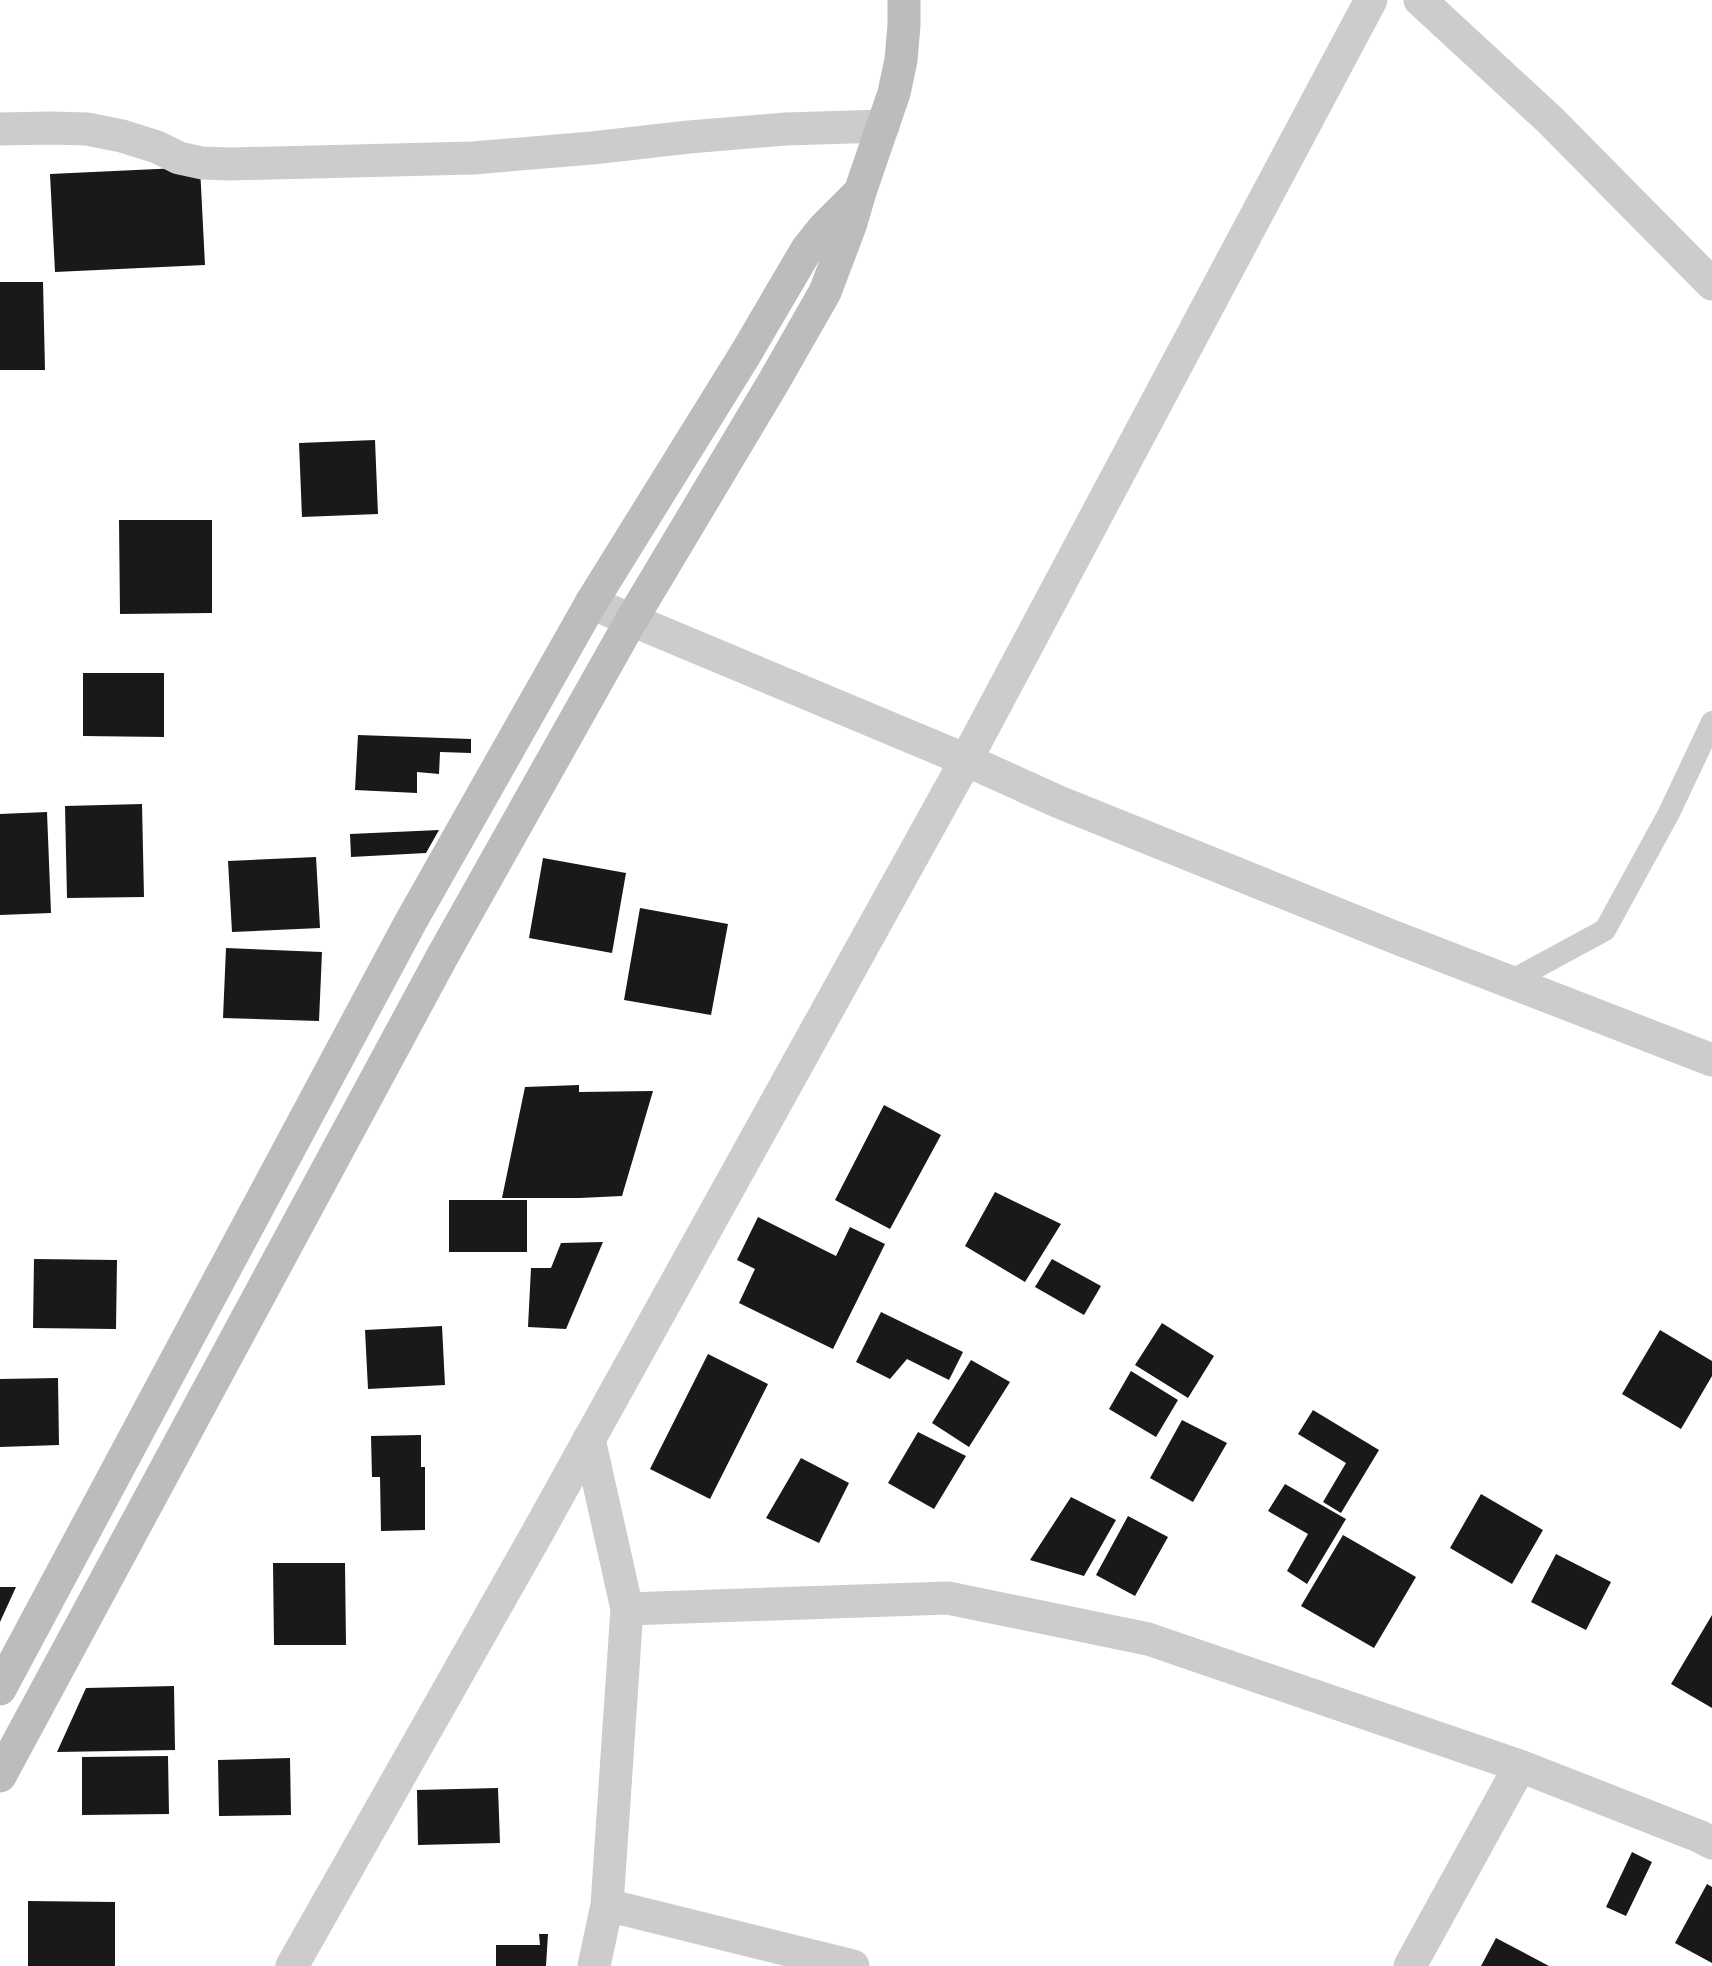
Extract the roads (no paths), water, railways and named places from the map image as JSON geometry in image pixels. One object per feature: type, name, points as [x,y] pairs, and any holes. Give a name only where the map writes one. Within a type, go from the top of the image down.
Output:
[{"type":"street","points":[[0,1776],[443,955],[632,619],[825,292],[894,93],[901,60],[904,0]]},
{"type":"street","points":[[292,1966],[589,1439],[966,760],[1371,0]]},
{"type":"street","points":[[1420,0],[1550,120],[1712,284]]},
{"type":"street","points":[[0,129],[87,129],[122,136],[157,147],[179,158],[202,163],[230,164],[473,158],[764,131],[883,126]]},
{"type":"street","points":[[0,1689],[410,923],[591,603],[746,353],[807,249],[860,192]]},
{"type":"street","points":[[591,603],[966,760],[1059,802],[1509,982],[1712,1060]]},
{"type":"street","points":[[589,1439],[627,1609],[607,1905],[594,1966]]},
{"type":"street","points":[[627,1609],[948,1598],[1148,1639],[1520,1766],[1712,1843]]},
{"type":"street","points":[[1410,1966],[1520,1766]]},
{"type":"street","points":[[607,1905],[853,1966]]},
{"type":"lane","points":[[1509,982],[1605,930],[1669,813],[1712,723]]}]
